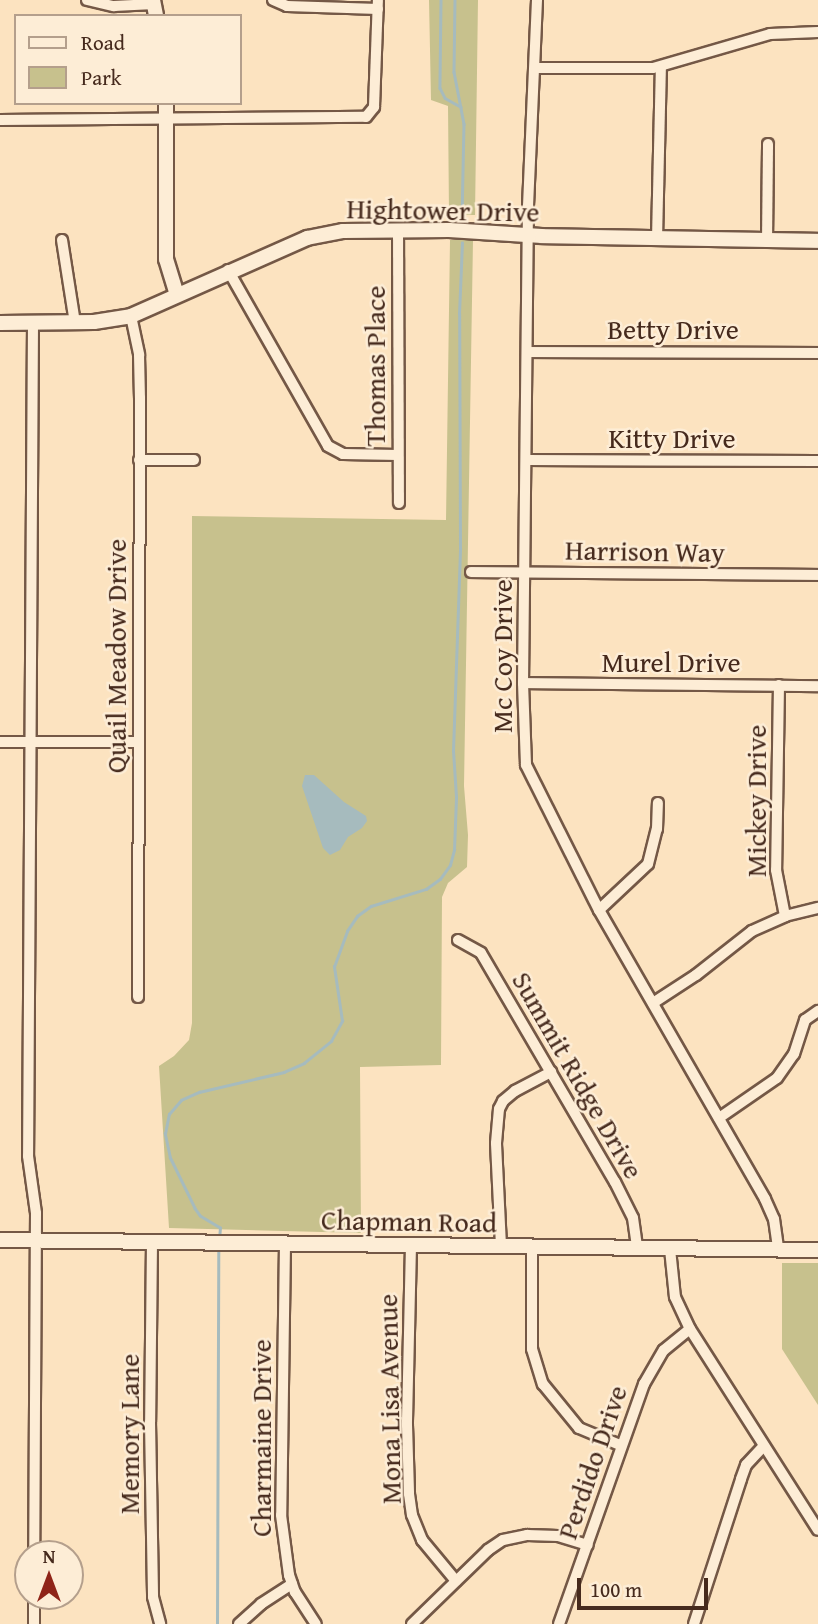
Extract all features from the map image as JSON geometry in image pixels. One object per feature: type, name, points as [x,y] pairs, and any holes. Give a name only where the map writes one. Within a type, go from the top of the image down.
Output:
[{"type":"street","points":[[87,0],[104,5],[154,7]]},
{"type":"street","points":[[0,120],[366,117],[374,107],[378,5],[287,6],[273,0]]},
{"type":"street","name":"Mc Coy Drive","points":[[537,0],[528,235],[524,572],[524,746],[529,775],[600,910],[765,1199],[774,1219],[778,1249]]},
{"type":"street","points":[[536,68],[662,66],[770,34],[818,32]]},
{"type":"street","points":[[657,239],[662,66]]},
{"type":"street","points":[[166,105],[166,259],[177,294]]},
{"type":"street","points":[[768,144],[768,242]]},
{"type":"street","name":"Thomas Place","points":[[398,230],[399,503]]},
{"type":"street","name":"Hightower Drive","points":[[0,323],[75,323],[131,316],[228,270],[325,233],[449,230],[657,239],[818,241]]},
{"type":"street","points":[[62,240],[75,323]]},
{"type":"street","points":[[228,270],[328,446],[343,454],[398,455]]},
{"type":"street","name":"Quail Meadow Drive","points":[[131,316],[139,355],[138,997]]},
{"type":"street","points":[[33,323],[28,1156],[37,1240],[34,1540]]},
{"type":"street","name":"Betty Drive","points":[[527,352],[818,353]]},
{"type":"street","points":[[139,460],[194,460]]},
{"type":"street","name":"Kitty Drive","points":[[526,460],[818,461]]},
{"type":"street","name":"Harrison Way","points":[[471,572],[818,575]]},
{"type":"street","name":"Murel Drive","points":[[523,683],[818,686]]},
{"type":"street","name":"Mickey Drive","points":[[779,685],[776,870],[785,916]]},
{"type":"street","points":[[0,742],[138,742]]},
{"type":"street","points":[[600,910],[648,864],[654,848],[658,803]]},
{"type":"street","points":[[653,1003],[696,975],[752,931],[785,916],[818,908]]},
{"type":"street","name":"Summit Ridge Drive","points":[[458,940],[481,953],[551,1072],[627,1205],[635,1226],[637,1248]]},
{"type":"street","points":[[719,1118],[777,1079],[794,1054],[805,1020],[818,1011]]},
{"type":"street","points":[[501,1246],[496,1143],[499,1109],[503,1101],[516,1091],[551,1072]]},
{"type":"street","name":"Chapman Road","points":[[0,1240],[818,1250]]},
{"type":"street","name":"Memory Lane","points":[[152,1242],[150,1422],[153,1597],[160,1624]]},
{"type":"street","name":"Charmaine Drive","points":[[285,1244],[281,1516],[286,1561],[292,1584],[316,1624]]},
{"type":"street","name":"Mona Lisa Avenue","points":[[411,1245],[407,1425],[409,1494],[412,1516],[422,1540],[456,1581]]},
{"type":"street","points":[[533,1247],[535,1366],[558,1405],[579,1428],[620,1445]]},
{"type":"street","points":[[670,1249],[674,1297],[690,1329],[818,1530]]},
{"type":"street","name":"Perdido Drive","points":[[559,1624],[620,1445],[650,1370],[664,1350],[690,1329]]},
{"type":"street","points":[[694,1624],[743,1472],[754,1454],[764,1446]]},
{"type":"street","points":[[412,1624],[488,1550],[513,1537],[558,1536],[587,1545]]},
{"type":"street","points":[[239,1624],[261,1604],[292,1584]]},
{"type":"green space","points":[[429,0],[478,0],[475,215],[449,215],[448,106],[431,100]]},
{"type":"green space","points":[[450,240],[473,240],[464,786],[468,835],[467,867],[448,883],[442,897],[441,1065],[360,1067],[361,1233],[169,1228],[159,1066],[174,1056],[189,1040],[192,1023],[192,516],[446,520]]},
{"type":"green space","points":[[782,1263],[818,1263],[818,1405],[782,1349]]},
{"type":"shaded area","points":[[305,775],[314,775],[344,802],[366,816],[367,821],[362,828],[348,837],[340,850],[330,855],[323,848],[302,786]]},
{"type":"waterway","points":[[441,0],[440,88],[445,98],[461,107]]},
{"type":"waterway","points":[[455,0],[454,72],[464,124],[462,217]]},
{"type":"waterway","points":[[219,1239],[220,1228],[200,1216],[170,1158],[165,1134],[169,1114],[181,1100],[199,1092],[284,1072],[304,1063],[331,1041],[342,1021],[334,967],[347,931],[357,916],[371,906],[426,889],[440,879],[450,865],[454,850],[456,797],[453,751],[460,548],[459,314],[462,243]]},
{"type":"waterway","points":[[217,1624],[218,1249]]}]
